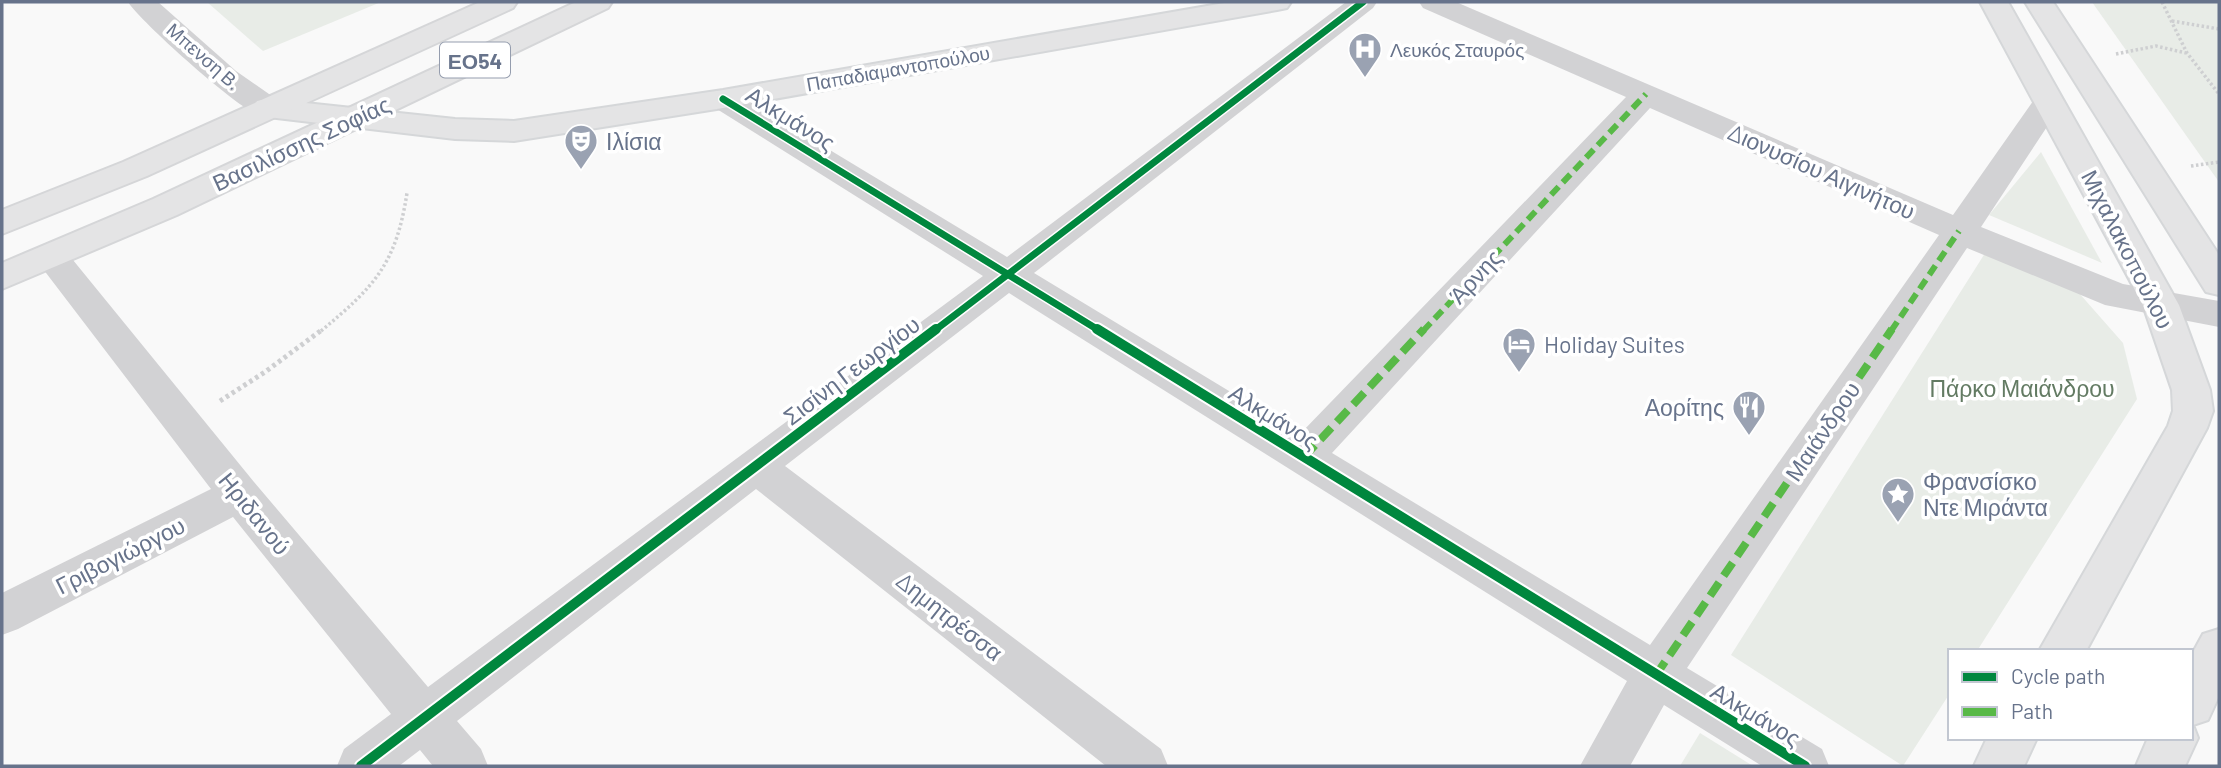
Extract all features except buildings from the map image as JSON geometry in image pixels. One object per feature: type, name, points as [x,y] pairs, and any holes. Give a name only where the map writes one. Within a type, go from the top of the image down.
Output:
[{"type":"main road","name":"Βασιλίσσης Σοφίας","points":[[2,223],[135,169],[503,2]]},
{"type":"main road","name":"Βασιλίσσης Σοφίας","points":[[2,278],[165,207],[598,2]]},
{"type":"main road","name":"Παπαδιαμαντοπούλου","points":[[268,108],[455,129],[514,131],[723,99],[1277,2]]},
{"type":"main road","name":"Μιχαλακοπούλου","points":[[1994,2],[2161,304],[2192,390],[2193,411],[2187,429],[2063,649]]},
{"type":"main road","points":[[2039,2],[2219,283]]},
{"type":"main road","points":[[2193,700],[2217,658]]},
{"type":"main road","points":[[1998,766],[2012,740]]},
{"type":"main road","points":[[2160,766],[2173,740]]},
{"type":"street","name":"Μπενση Β.","points":[[142,2],[225,77],[268,108]]},
{"type":"street","name":"Σισίνη Γεωργίου","points":[[361,766],[1363,2]]},
{"type":"street","name":"Διονυσίου Αιγινήτου","points":[[1433,2],[1959,231],[2118,296],[2219,314]]},
{"type":"street","name":"Άρνης","points":[[1304,457],[1646,94]]},
{"type":"street","name":"Αλκμάνος","points":[[723,99],[1805,766]]},
{"type":"street","name":"Μαιάνδρου","points":[[1604,766],[1656,675],[2049,101]]},
{"type":"street","name":"Ηριδανού","points":[[52,257],[239,494],[464,766]]},
{"type":"street","name":"Δημητρέσσα","points":[[755,466],[1144,766]]},
{"type":"street","name":"Γριβογιώργου","points":[[2,615],[239,494]]},
{"type":"path","points":[[2162,2],[2187,53],[2219,94]]},
{"type":"path","points":[[2171,21],[2219,29]]},
{"type":"path","points":[[2114,55],[2157,46],[2187,53]]},
{"type":"path","points":[[2191,166],[2219,162]]},
{"type":"path","points":[[182,422],[268,373],[353,301],[379,273],[394,251],[407,193]]},
{"type":"green space","points":[[207,2],[381,2],[263,51]]},
{"type":"green space","points":[[2092,2],[2219,2],[2219,182]]},
{"type":"green space","points":[[2041,152],[2102,263],[1989,215]]},
{"type":"green space","name":"Πάρκο Μαιάνδρου","points":[[1987,250],[2079,293],[2123,343],[2137,399],[1978,649],[1948,649],[1948,696],[1903,766],[1731,655]]},
{"type":"green space","points":[[1700,733],[1753,766],[1680,766]]},
{"type":"marked path","points":[[1304,457],[1646,94]]},
{"type":"marked path","points":[[1656,675],[1959,231]]},
{"type":"cycle path","points":[[361,766],[1363,2]]},
{"type":"cycle path","points":[[723,99],[1805,766]]},
{"type":"place","name":"Λευκός Σταυρός","points":[[1365,79]]},
{"type":"place","name":"Ιλίσια","points":[[581,171]]},
{"type":"place","name":"Holiday Suites","points":[[1519,374]]},
{"type":"place","name":"Αορίτης","points":[[1749,437]]},
{"type":"place","name":"Φρανσίσκο Ντε Μιράντα","points":[[1898,524]]}]
